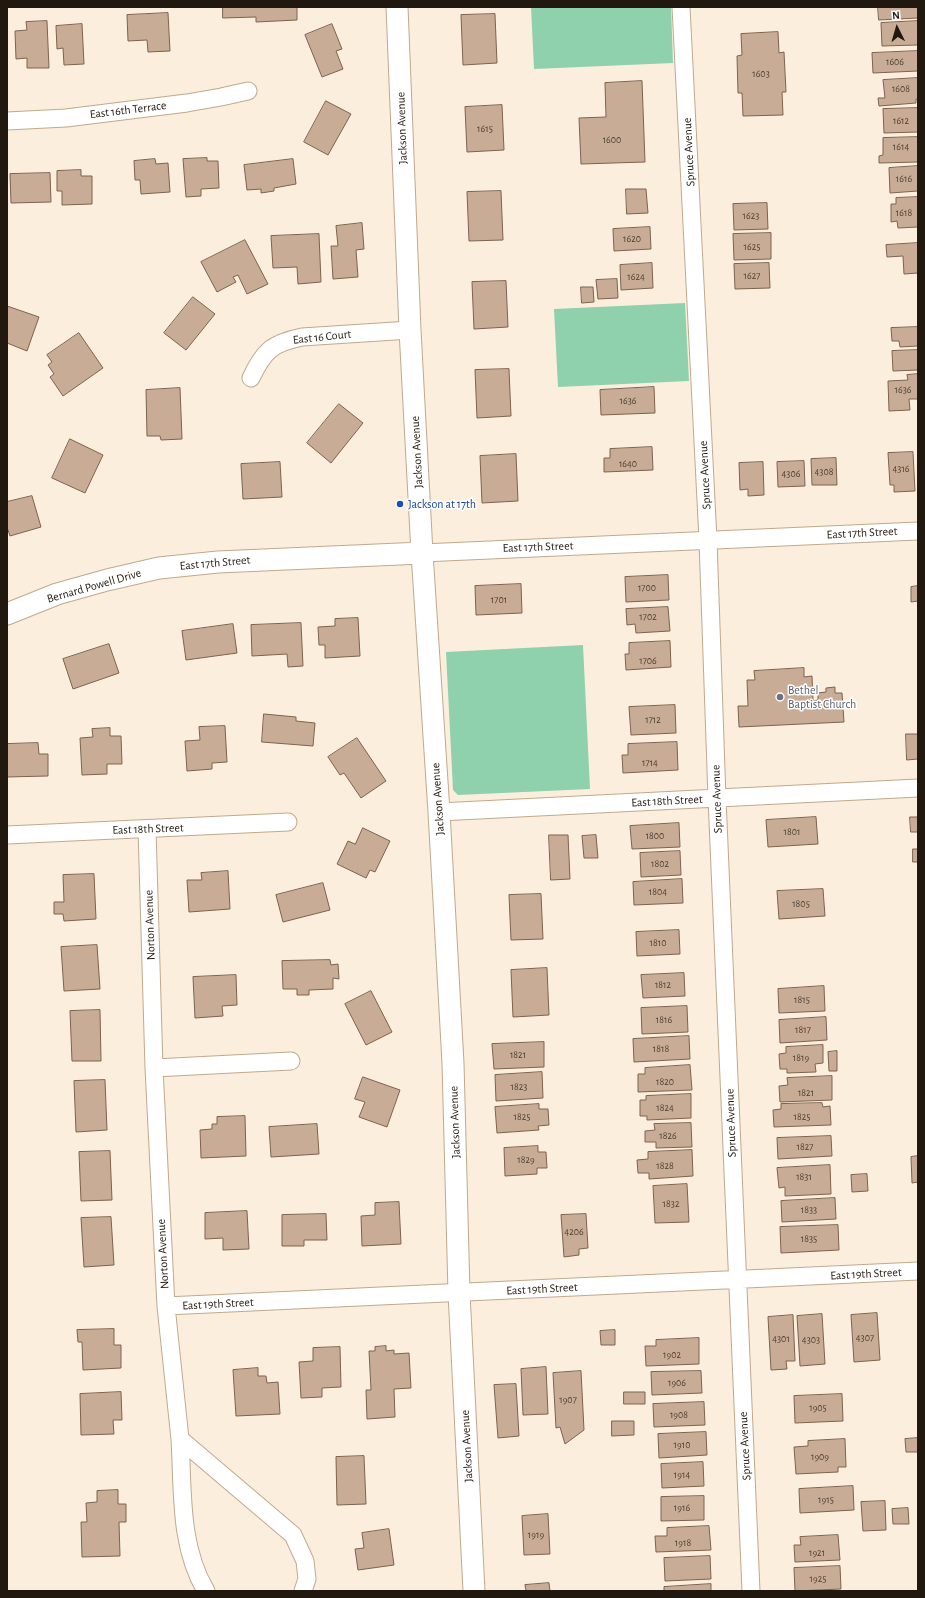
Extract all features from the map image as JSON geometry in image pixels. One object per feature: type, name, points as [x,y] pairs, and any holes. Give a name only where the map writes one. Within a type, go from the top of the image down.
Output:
[{"type":"street","name":"Jackson Avenue","points":[[397,7],[410,330],[453,1063],[459,1292],[474,1591]]},
{"type":"street","name":"Spruce Avenue","points":[[681,7],[708,540],[717,798],[751,1591]]},
{"type":"street","name":"East 16th Terrace","points":[[7,121],[66,118],[172,105],[248,91]]},
{"type":"street","name":"East 16 Court","points":[[251,378],[263,356],[276,345],[284,341],[302,337],[410,330]]},
{"type":"street","name":"East 17th Street","points":[[159,568],[218,562],[918,531]]},
{"type":"street","name":"Bernard Powell Drive","points":[[7,614],[57,594],[106,580],[159,568]]},
{"type":"street","name":"East 18th Street","points":[[439,812],[918,788]]},
{"type":"street","name":"East 18th Street","points":[[7,834],[147,830],[288,822]]},
{"type":"street","name":"Norton Avenue","points":[[147,830],[154,1068],[166,1306],[180,1439],[186,1541],[198,1577],[206,1591]]},
{"type":"street","points":[[154,1068],[291,1061]]},
{"type":"street","name":"East 19th Street","points":[[166,1306],[918,1271]]},
{"type":"street","points":[[180,1439],[292,1535],[305,1561],[307,1579],[303,1591]]},
{"type":"green space","points":[[531,7],[671,7],[673,63],[534,69]]},
{"type":"green space","points":[[685,303],[689,381],[558,387],[554,309]]},
{"type":"green space","points":[[583,645],[590,789],[458,795],[453,790],[446,652]]},
{"type":"building","points":[[223,7],[297,7],[297,20],[256,22],[256,17],[223,18]]},
{"type":"building","points":[[878,7],[918,7],[918,18],[879,20]]},
{"type":"building","points":[[168,13],[170,51],[148,52],[147,40],[128,41],[127,15]]},
{"type":"building","points":[[495,14],[497,63],[463,65],[461,15]]},
{"type":"building","points":[[47,21],[49,68],[27,68],[27,58],[16,59],[15,31],[27,30],[26,22]]},
{"type":"building","points":[[918,21],[918,45],[882,46],[881,23]]},
{"type":"building","points":[[82,24],[84,64],[64,65],[63,48],[57,49],[56,26]]},
{"type":"building","points":[[332,24],[342,49],[336,51],[343,69],[322,77],[305,35]]},
{"type":"building","points":[[778,32],[779,53],[784,52],[786,92],[782,92],[783,115],[743,116],[742,93],[738,93],[737,56],[742,55],[741,34]]},
{"type":"building","points":[[918,51],[918,71],[873,73],[872,53]]},
{"type":"building","points":[[918,78],[918,99],[916,99],[916,103],[879,106],[878,98],[885,98],[883,80]]},
{"type":"building","points":[[642,81],[645,162],[581,164],[579,118],[606,117],[605,83]]},
{"type":"building","points":[[326,101],[351,114],[328,155],[304,142]]},
{"type":"building","points":[[502,105],[504,150],[467,152],[465,107]]},
{"type":"building","points":[[918,108],[918,132],[884,133],[883,109]]},
{"type":"building","points":[[918,137],[918,162],[879,163],[879,156],[883,155],[883,138]]},
{"type":"building","points":[[207,158],[207,161],[218,161],[219,188],[201,189],[201,196],[186,197],[183,159]]},
{"type":"building","points":[[155,159],[156,164],[168,163],[170,192],[141,194],[140,180],[135,180],[134,161]]},
{"type":"building","points":[[293,159],[296,184],[274,188],[274,191],[261,193],[261,189],[247,190],[244,165]]},
{"type":"building","points":[[918,166],[918,191],[890,193],[889,168]]},
{"type":"building","points":[[81,170],[81,176],[92,176],[92,204],[62,205],[62,191],[57,191],[57,171]]},
{"type":"building","points":[[50,173],[51,202],[11,203],[10,174]]},
{"type":"building","points":[[626,189],[646,189],[648,213],[627,214]]},
{"type":"building","points":[[501,191],[503,240],[469,241],[467,192]]},
{"type":"building","points":[[918,197],[918,227],[898,228],[897,221],[891,222],[891,204],[896,204],[896,198]]},
{"type":"building","points":[[767,203],[768,229],[734,230],[733,204]]},
{"type":"building","points":[[362,223],[364,249],[356,250],[358,277],[333,279],[331,246],[338,246],[336,226]]},
{"type":"building","points":[[650,227],[651,249],[614,251],[613,229]]},
{"type":"building","points":[[771,233],[771,259],[734,260],[733,234]]},
{"type":"building","points":[[319,234],[321,282],[298,284],[297,267],[273,268],[271,236]]},
{"type":"building","points":[[245,240],[268,284],[247,294],[238,275],[233,277],[236,282],[217,292],[201,262]]},
{"type":"building","points":[[918,243],[918,273],[904,274],[903,256],[887,257],[886,245]]},
{"type":"building","points":[[652,263],[653,288],[621,290],[620,265]]},
{"type":"building","points":[[769,263],[770,288],[735,289],[734,264]]},
{"type":"building","points":[[617,279],[618,298],[598,299],[596,280]]},
{"type":"building","points":[[506,281],[508,327],[474,329],[472,282]]},
{"type":"building","points":[[581,287],[593,287],[594,302],[582,303]]},
{"type":"building","points":[[193,297],[215,314],[186,350],[164,333]]},
{"type":"building","points":[[7,306],[39,317],[27,351],[7,343]]},
{"type":"building","points":[[918,327],[918,346],[900,347],[899,341],[892,341],[891,328]]},
{"type":"building","points":[[79,333],[103,368],[63,396],[50,377],[54,374],[48,365],[52,362],[47,355]]},
{"type":"building","points":[[918,350],[918,370],[893,371],[892,351]]},
{"type":"building","points":[[509,369],[511,416],[477,418],[475,370]]},
{"type":"building","points":[[918,374],[918,399],[909,399],[910,410],[889,411],[888,381],[908,380],[907,375]]},
{"type":"building","points":[[654,387],[655,413],[601,415],[600,390]]},
{"type":"building","points":[[180,388],[182,439],[161,440],[160,436],[147,436],[146,390]]},
{"type":"building","points":[[339,404],[363,423],[331,463],[307,443]]},
{"type":"building","points":[[70,439],[103,455],[85,493],[52,478]]},
{"type":"building","points":[[652,447],[653,470],[604,472],[604,458],[610,458],[610,449]]},
{"type":"building","points":[[913,452],[915,491],[894,492],[894,485],[890,485],[888,453]]},
{"type":"building","points":[[516,454],[518,501],[482,503],[480,456]]},
{"type":"building","points":[[836,458],[837,485],[812,485],[811,459]]},
{"type":"building","points":[[804,461],[805,486],[778,487],[777,462]]},
{"type":"building","points":[[280,462],[282,497],[243,499],[241,464]]},
{"type":"building","points":[[763,462],[764,495],[748,496],[748,489],[740,490],[739,463]]},
{"type":"building","points":[[32,496],[41,527],[10,536],[7,527],[7,502]]},
{"type":"building","points":[[668,575],[669,600],[626,602],[625,577]]},
{"type":"building","points":[[521,584],[522,613],[476,615],[475,586]]},
{"type":"building","points":[[918,586],[918,601],[911,602],[911,587]]},
{"type":"building","points":[[668,607],[670,631],[636,633],[635,624],[627,625],[626,609]]},
{"type":"building","points":[[358,618],[360,656],[325,658],[325,645],[319,645],[318,627],[335,626],[335,619]]},
{"type":"building","points":[[301,623],[303,666],[288,667],[287,654],[252,656],[251,625]]},
{"type":"building","points":[[233,624],[237,653],[186,660],[182,631]]},
{"type":"building","points":[[670,641],[671,667],[626,670],[625,654],[629,654],[629,643]]},
{"type":"building","points":[[109,644],[119,673],[73,689],[63,659]]},
{"type":"building","name":"Bethel Baptist Church","points":[[804,668],[804,677],[812,676],[813,701],[818,700],[818,693],[826,692],[826,688],[835,687],[835,693],[842,693],[844,722],[739,727],[738,706],[748,706],[747,680],[755,680],[754,671]]},
{"type":"building","points":[[675,705],[676,733],[631,735],[629,707]]},
{"type":"building","points":[[264,714],[296,717],[296,721],[315,723],[313,746],[262,742]]},
{"type":"building","points":[[225,726],[227,762],[212,763],[212,769],[187,771],[185,741],[200,740],[199,727]]},
{"type":"building","points":[[110,728],[110,736],[121,736],[122,764],[107,764],[107,774],[82,775],[80,738],[93,737],[92,729]]},
{"type":"building","points":[[906,734],[918,734],[918,759],[907,760]]},
{"type":"building","points":[[357,738],[386,781],[361,798],[344,773],[340,775],[328,757]]},
{"type":"building","points":[[677,742],[678,770],[623,773],[622,755],[628,755],[628,744]]},
{"type":"building","points":[[38,743],[39,754],[48,754],[48,776],[7,777],[7,744]]},
{"type":"building","points":[[816,817],[818,844],[768,847],[766,820]]},
{"type":"building","points":[[910,817],[918,817],[918,832],[911,832]]},
{"type":"building","points":[[679,823],[680,847],[632,849],[630,826]]},
{"type":"building","points":[[363,828],[390,841],[375,872],[370,870],[366,878],[337,864],[348,841],[355,844]]},
{"type":"building","points":[[549,835],[568,835],[570,879],[551,880]]},
{"type":"building","points":[[596,835],[598,858],[584,858],[582,836]]},
{"type":"building","points":[[913,849],[918,849],[918,862],[913,862]]},
{"type":"building","points":[[680,851],[681,875],[641,877],[640,853]]},
{"type":"building","points":[[228,871],[230,909],[189,912],[187,880],[202,880],[201,873]]},
{"type":"building","points":[[94,874],[96,919],[64,921],[63,914],[54,914],[54,902],[64,902],[63,875]]},
{"type":"building","points":[[682,879],[683,903],[634,905],[633,882]]},
{"type":"building","points":[[323,883],[330,910],[283,922],[276,895]]},
{"type":"building","points":[[823,889],[825,916],[779,919],[777,891]]},
{"type":"building","points":[[541,894],[543,939],[511,940],[509,895]]},
{"type":"building","points":[[679,930],[680,954],[637,956],[636,932]]},
{"type":"building","points":[[97,945],[100,989],[64,991],[61,947]]},
{"type":"building","points":[[330,960],[331,965],[338,964],[339,979],[333,978],[333,989],[309,990],[309,995],[297,995],[297,989],[283,989],[282,961]]},
{"type":"building","points":[[547,968],[549,1015],[513,1017],[511,970]]},
{"type":"building","points":[[684,973],[685,996],[643,998],[641,975]]},
{"type":"building","points":[[236,975],[237,1005],[222,1006],[223,1016],[195,1018],[193,977]]},
{"type":"building","points":[[824,986],[825,1011],[779,1013],[778,989]]},
{"type":"building","points":[[371,991],[392,1032],[366,1045],[345,1004]]},
{"type":"building","points":[[687,1006],[688,1032],[642,1034],[641,1008]]},
{"type":"building","points":[[100,1010],[101,1061],[72,1061],[70,1011]]},
{"type":"building","points":[[826,1017],[827,1040],[780,1043],[779,1020]]},
{"type":"building","points":[[689,1036],[690,1059],[634,1062],[633,1039]]},
{"type":"building","points":[[544,1042],[544,1067],[494,1069],[492,1044]]},
{"type":"building","points":[[823,1045],[823,1063],[815,1064],[816,1072],[787,1073],[787,1069],[780,1069],[779,1054],[786,1053],[786,1047]]},
{"type":"building","points":[[837,1051],[837,1071],[829,1071],[828,1052]]},
{"type":"building","points":[[690,1065],[692,1090],[638,1092],[638,1074],[645,1074],[645,1068]]},
{"type":"building","points":[[542,1072],[543,1098],[496,1101],[495,1075]]},
{"type":"building","points":[[832,1076],[832,1100],[780,1102],[779,1086],[788,1085],[787,1078]]},
{"type":"building","points":[[363,1077],[400,1090],[387,1127],[359,1117],[365,1102],[355,1099]]},
{"type":"building","points":[[105,1080],[107,1130],[76,1132],[74,1081]]},
{"type":"building","points":[[691,1094],[691,1118],[647,1120],[647,1116],[640,1116],[640,1100],[646,1100],[646,1096]]},
{"type":"building","points":[[822,1103],[823,1107],[830,1106],[831,1125],[774,1127],[773,1110],[781,1109],[781,1104]]},
{"type":"building","points":[[539,1104],[539,1109],[548,1109],[549,1125],[538,1126],[539,1130],[497,1133],[495,1107]]},
{"type":"building","points":[[245,1116],[246,1156],[201,1158],[200,1130],[212,1129],[212,1124],[217,1124],[217,1117]]},
{"type":"building","points":[[691,1123],[692,1147],[656,1148],[656,1142],[645,1142],[645,1131],[655,1130],[654,1124]]},
{"type":"building","points":[[317,1124],[319,1154],[271,1157],[269,1127]]},
{"type":"building","points":[[831,1136],[832,1156],[778,1159],[777,1138]]},
{"type":"building","points":[[538,1146],[538,1152],[546,1152],[547,1168],[537,1168],[537,1174],[505,1176],[504,1148]]},
{"type":"building","points":[[692,1150],[693,1176],[649,1179],[649,1173],[638,1173],[637,1160],[648,1159],[648,1152]]},
{"type":"building","points":[[110,1151],[112,1200],[81,1201],[79,1152]]},
{"type":"building","points":[[918,1156],[918,1182],[912,1183],[911,1157]]},
{"type":"building","points":[[830,1165],[831,1194],[785,1196],[785,1187],[779,1188],[777,1168]]},
{"type":"building","points":[[867,1174],[868,1191],[852,1192],[851,1175]]},
{"type":"building","points":[[687,1184],[689,1222],[655,1223],[653,1186]]},
{"type":"building","points":[[835,1198],[836,1219],[782,1222],[781,1201]]},
{"type":"building","points":[[399,1202],[401,1244],[362,1246],[361,1216],[375,1215],[375,1203]]},
{"type":"building","points":[[247,1211],[249,1249],[223,1250],[223,1238],[205,1239],[205,1213]]},
{"type":"building","points":[[326,1214],[327,1240],[304,1240],[304,1246],[282,1246],[282,1215]]},
{"type":"building","points":[[586,1214],[588,1248],[579,1249],[579,1255],[564,1257],[561,1215]]},
{"type":"building","points":[[111,1217],[114,1265],[84,1267],[81,1218]]},
{"type":"building","points":[[838,1225],[839,1250],[781,1253],[780,1227]]},
{"type":"building","points":[[877,1313],[880,1360],[854,1362],[851,1315]]},
{"type":"building","points":[[822,1314],[825,1364],[800,1366],[797,1316]]},
{"type":"building","points":[[793,1315],[795,1361],[786,1361],[787,1369],[771,1370],[768,1317]]},
{"type":"building","points":[[114,1329],[114,1345],[121,1345],[121,1368],[83,1370],[82,1342],[78,1342],[77,1330]]},
{"type":"building","points":[[615,1330],[615,1345],[601,1345],[600,1331]]},
{"type":"building","points":[[699,1338],[699,1364],[646,1366],[645,1346],[656,1346],[656,1340]]},
{"type":"building","points":[[386,1346],[386,1351],[394,1350],[394,1354],[409,1353],[411,1388],[394,1389],[395,1417],[367,1419],[366,1390],[371,1390],[369,1351],[375,1351],[375,1347]]},
{"type":"building","points":[[340,1347],[341,1387],[322,1388],[322,1397],[301,1398],[299,1362],[313,1361],[313,1348]]},
{"type":"building","points":[[546,1367],[548,1414],[523,1415],[521,1369]]},
{"type":"building","points":[[258,1368],[258,1376],[266,1376],[267,1383],[278,1382],[280,1414],[236,1416],[233,1370]]},
{"type":"building","points":[[581,1371],[584,1430],[565,1444],[560,1427],[556,1428],[553,1373]]},
{"type":"building","points":[[701,1371],[702,1393],[652,1395],[651,1372]]},
{"type":"building","points":[[516,1384],[519,1436],[498,1438],[494,1385]]},
{"type":"building","points":[[121,1392],[122,1420],[113,1420],[114,1434],[81,1435],[80,1394]]},
{"type":"building","points":[[624,1392],[645,1392],[645,1404],[624,1404]]},
{"type":"building","points":[[842,1394],[843,1421],[795,1423],[794,1396]]},
{"type":"building","points":[[704,1402],[705,1425],[654,1427],[653,1404]]},
{"type":"building","points":[[612,1421],[634,1421],[634,1435],[612,1436]]},
{"type":"building","points":[[706,1432],[707,1455],[659,1458],[658,1434]]},
{"type":"building","points":[[918,1438],[918,1452],[906,1452],[905,1439]]},
{"type":"building","points":[[845,1439],[846,1467],[838,1467],[838,1472],[796,1474],[794,1447],[808,1446],[808,1441]]},
{"type":"building","points":[[364,1456],[366,1504],[337,1505],[336,1457]]},
{"type":"building","points":[[703,1462],[704,1486],[662,1488],[661,1464]]},
{"type":"building","points":[[853,1486],[854,1510],[800,1513],[799,1489]]},
{"type":"building","points":[[118,1490],[118,1504],[126,1504],[126,1522],[119,1522],[120,1556],[82,1557],[81,1522],[87,1522],[86,1503],[97,1502],[97,1491]]},
{"type":"building","points":[[704,1496],[704,1520],[661,1521],[661,1497]]},
{"type":"building","points":[[885,1501],[886,1530],[863,1531],[861,1502]]},
{"type":"building","points":[[908,1508],[909,1524],[893,1524],[892,1509]]},
{"type":"building","points":[[548,1514],[550,1554],[524,1555],[522,1516]]},
{"type":"building","points":[[709,1526],[711,1550],[656,1552],[655,1536],[667,1536],[667,1528]]},
{"type":"building","points":[[389,1529],[394,1565],[358,1570],[355,1549],[364,1548],[362,1533]]},
{"type":"building","points":[[838,1535],[840,1560],[795,1562],[794,1545],[801,1545],[800,1537]]},
{"type":"building","points":[[710,1556],[711,1579],[665,1581],[664,1558]]},
{"type":"building","points":[[840,1566],[841,1589],[795,1591],[794,1568]]},
{"type":"building","points":[[549,1583],[550,1591],[526,1591],[525,1585]]},
{"type":"building","points":[[711,1584],[711,1591],[664,1591],[664,1587]]},
{"type":"place","name":"Jackson at 17th","points":[[400,504]]},
{"type":"place","name":"Bethel Baptist Church","points":[[780,697]]}]
